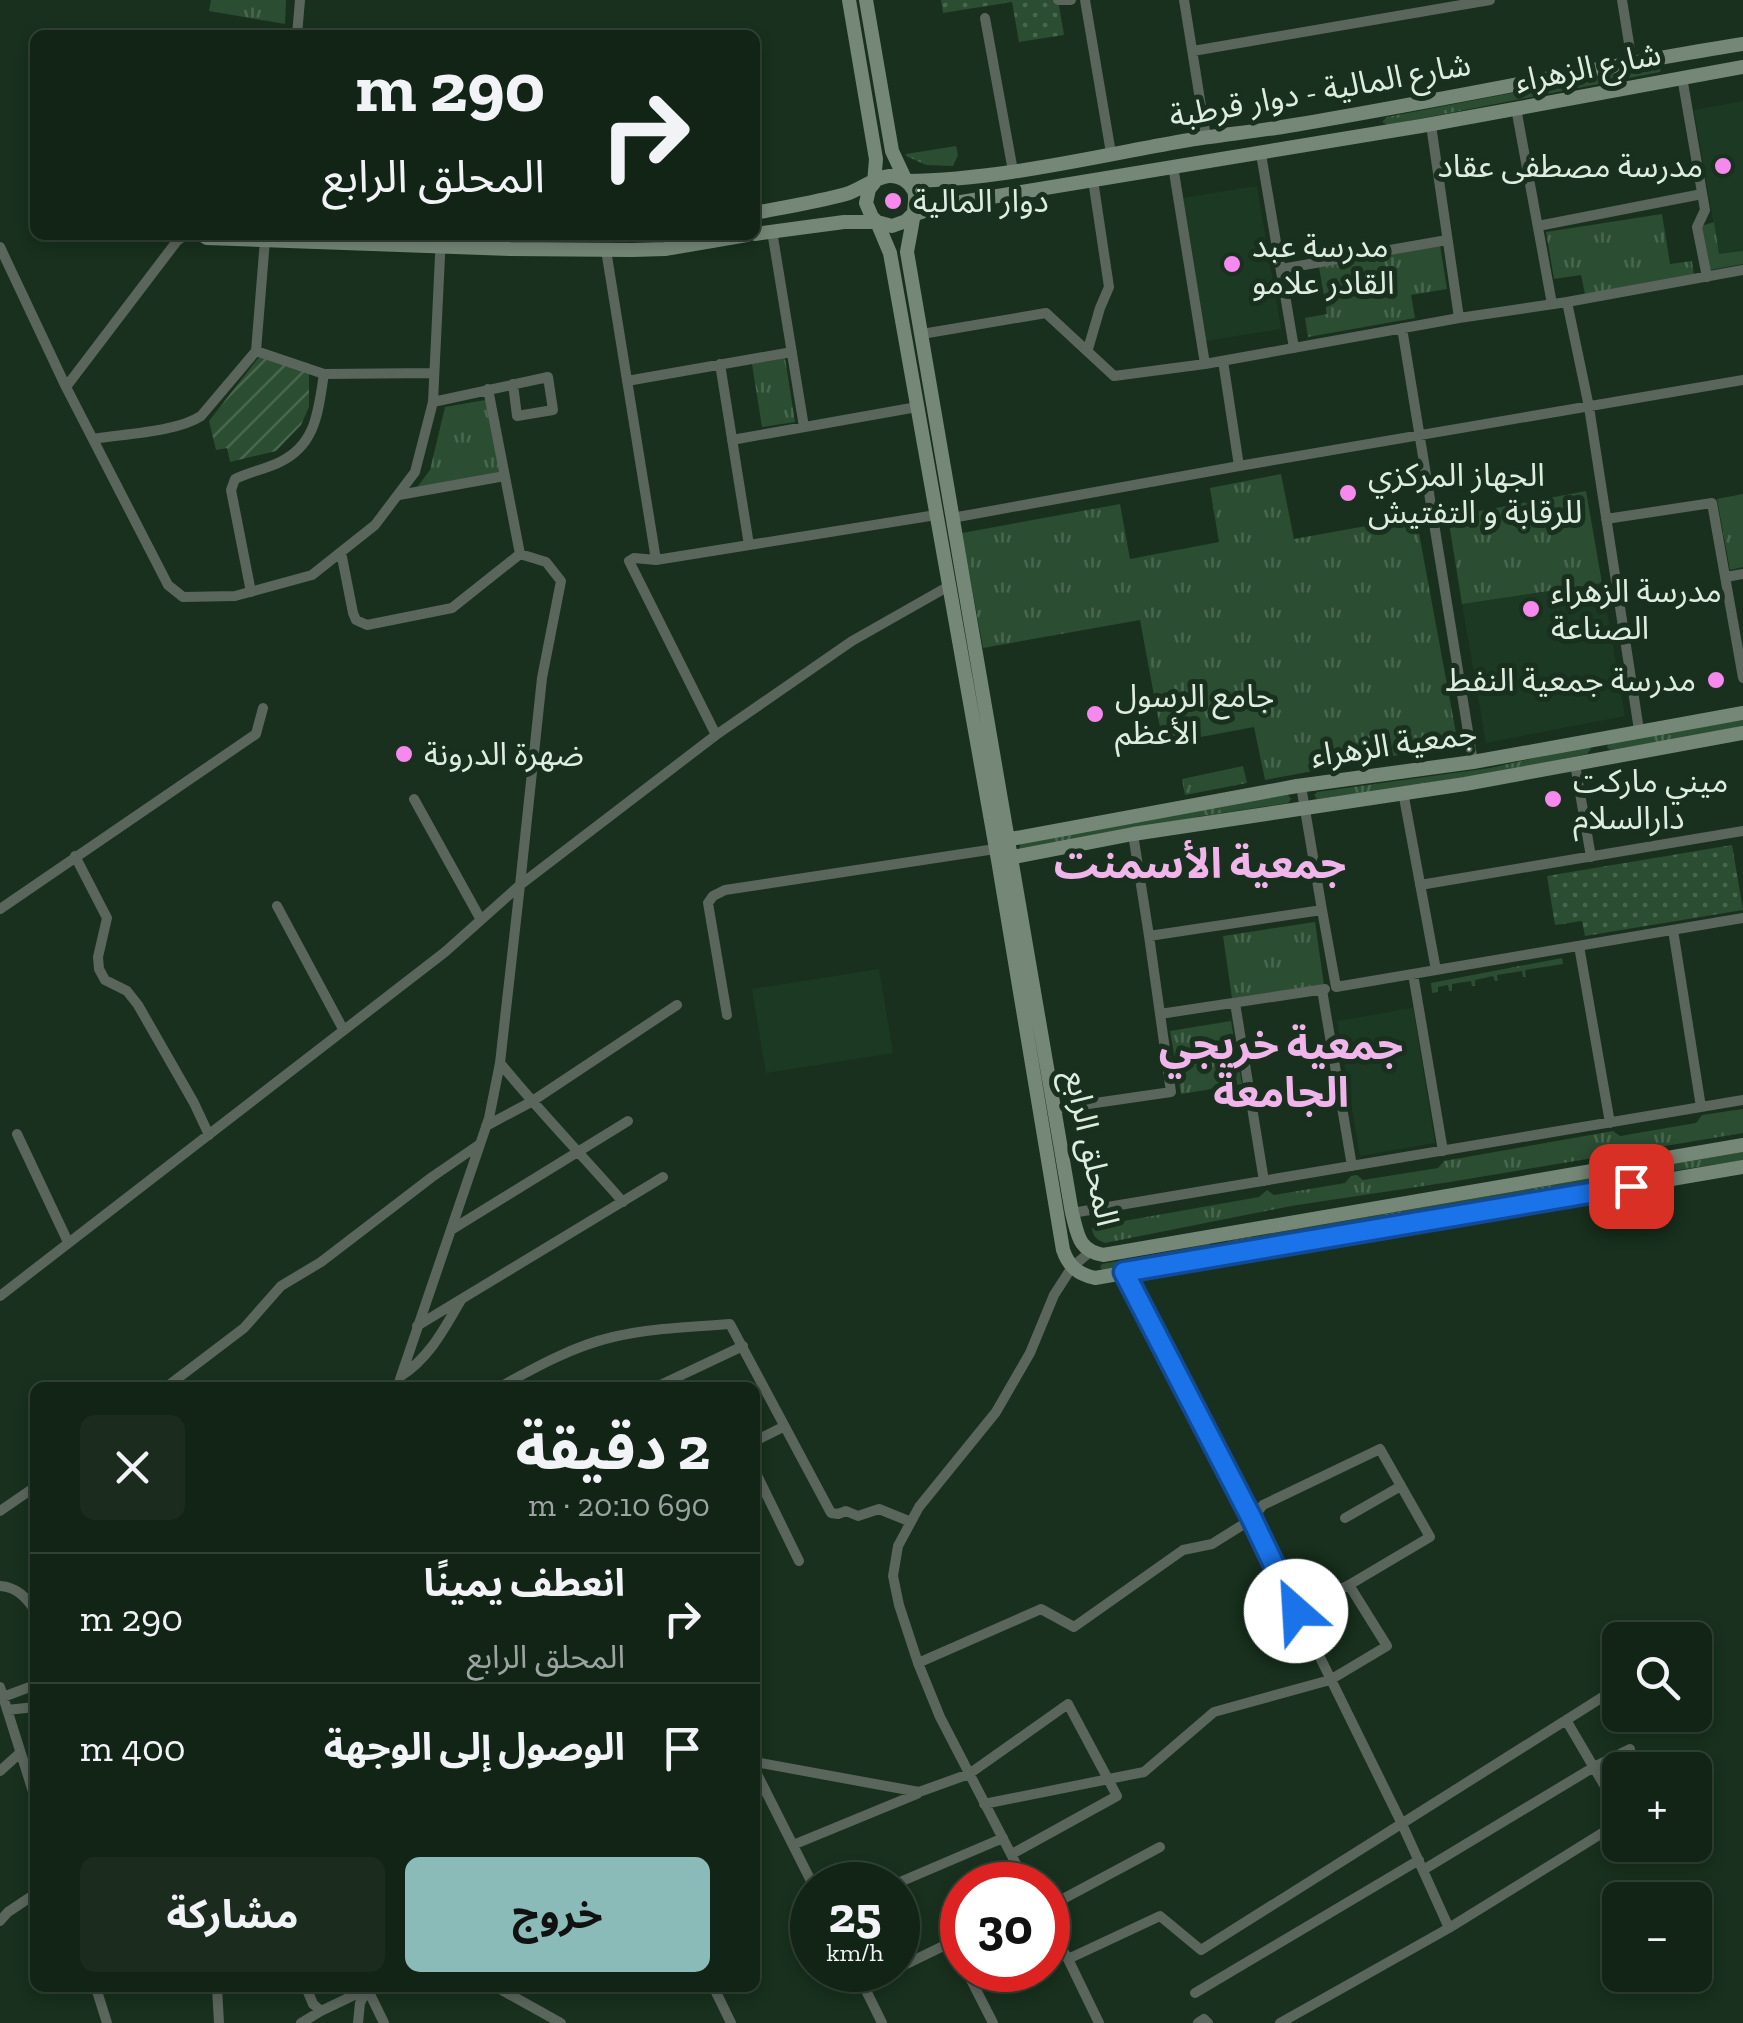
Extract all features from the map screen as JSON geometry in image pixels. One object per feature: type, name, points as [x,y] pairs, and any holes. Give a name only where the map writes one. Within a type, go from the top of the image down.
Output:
[{"type":"main road","points":[[849,0],[876,160],[874,183],[866,203],[890,253],[917,406],[944,517]]},
{"type":"main road","points":[[866,0],[892,151],[915,193],[907,252],[922,334],[949,586],[1001,850],[1064,1250],[1072,1267]]},
{"type":"main road","name":"شارع المالية - دوار قرطبة","points":[[906,181],[1013,171],[1288,126],[1743,44]]},
{"type":"main road","points":[[1666,56],[1676,78]]},
{"type":"main road","name":"شارع الزهراء","points":[[912,216],[943,205],[1431,125],[1743,67]]},
{"type":"main road","points":[[1366,112],[1369,135]]},
{"type":"main road","points":[[760,212],[847,194],[886,176],[906,181]]},
{"type":"main road","points":[[760,233],[844,222],[892,226],[912,216]]},
{"type":"main road","points":[[265,240],[441,240],[606,250],[664,248],[715,240]]},
{"type":"main road","name":"المحلق الرابع","points":[[944,517],[1001,850],[1072,1213],[1079,1240],[1090,1252],[1103,1255],[1743,1145]]},
{"type":"main road","name":"جمعية الزهراء","points":[[1001,850],[1301,786],[1474,762],[1743,713]]},
{"type":"main road","name":"جمعية الزهراء","points":[[1001,850],[1303,808],[1743,734]]},
{"type":"main road","points":[[1596,738],[1599,760]]},
{"type":"main road","name":"المحلق الرابع","points":[[1072,1267],[1095,1278],[1743,1167]]},
{"type":"main road","points":[[1216,1236],[1220,1256]]},
{"type":"street","points":[[297,30],[300,0]]},
{"type":"street","points":[[1058,0],[1071,0]]},
{"type":"street","points":[[1085,0],[1111,153]]},
{"type":"street","points":[[1184,0],[1206,138]]},
{"type":"street","points":[[1193,52],[1490,0]]},
{"type":"street","points":[[1622,0],[1632,62]]},
{"type":"street","points":[[986,18],[1013,171]]},
{"type":"street","points":[[1676,78],[1705,210],[1697,227],[1707,276]]},
{"type":"street","points":[[1516,108],[1552,304]]},
{"type":"street","points":[[1431,125],[1459,318]]},
{"type":"street","points":[[1260,154],[1294,348]]},
{"type":"street","points":[[1173,166],[1204,364]]},
{"type":"street","points":[[1088,349],[1109,287],[1093,180]]},
{"type":"street","points":[[1538,226],[1702,194]]},
{"type":"street","points":[[772,231],[804,427]]},
{"type":"street","points":[[66,386],[179,240]]},
{"type":"street","points":[[93,439],[178,426],[200,416],[256,351],[265,240]]},
{"type":"street","points":[[0,246],[66,386],[168,585],[183,597],[196,597],[235,596],[312,575],[375,525],[415,472],[433,402],[441,240]]},
{"type":"street","points":[[1282,269],[1447,240]]},
{"type":"street","points":[[606,250],[656,560]]},
{"type":"street","points":[[922,334],[1046,313],[1114,376],[1223,361],[1743,270]]},
{"type":"street","points":[[1567,302],[1589,406],[1638,730]]},
{"type":"street","points":[[1402,328],[1474,762]]},
{"type":"street","points":[[256,351],[324,374],[434,373]]},
{"type":"street","points":[[627,381],[792,352]]},
{"type":"street","points":[[1223,361],[1239,466]]},
{"type":"street","points":[[720,364],[749,546]]},
{"type":"street","points":[[251,592],[232,483],[239,476],[278,463],[309,439],[324,374]]},
{"type":"street","points":[[433,402],[488,389],[513,384],[548,378],[553,410],[518,416],[513,384]]},
{"type":"street","points":[[716,735],[629,562],[634,558],[656,560],[944,517],[1743,380]]},
{"type":"street","points":[[488,389],[520,554]]},
{"type":"street","points":[[732,440],[917,406]]},
{"type":"street","points":[[398,495],[505,476]]},
{"type":"street","points":[[1606,518],[1712,502],[1743,678]]},
{"type":"street","points":[[341,552],[353,614],[367,625],[452,608],[520,554]]},
{"type":"street","points":[[398,1382],[486,1126],[500,1064],[542,678],[561,581],[546,562],[520,554]]},
{"type":"street","points":[[1726,577],[1743,574]]},
{"type":"street","points":[[0,1296],[445,952],[520,885],[716,735],[852,641],[949,586]]},
{"type":"street","points":[[0,908],[256,734],[263,708]]},
{"type":"street","points":[[1575,764],[1590,857]]},
{"type":"street","points":[[1301,786],[1336,988]]},
{"type":"street","points":[[1404,792],[1436,970]]},
{"type":"street","points":[[414,798],[481,920]]},
{"type":"street","points":[[1420,885],[1743,831]]},
{"type":"street","points":[[1054,1109],[1171,1092],[1133,834]]},
{"type":"street","points":[[727,1015],[708,903],[713,896],[725,890],[1001,850]]},
{"type":"street","points":[[75,856],[108,918],[98,957],[99,969],[105,980],[126,991],[138,1005],[208,1135]]},
{"type":"street","points":[[277,906],[342,1029]]},
{"type":"street","points":[[1149,936],[1322,910]]},
{"type":"street","points":[[1160,1014],[1743,918]]},
{"type":"street","points":[[1673,930],[1701,1107]]},
{"type":"street","points":[[1579,946],[1610,1122]]},
{"type":"street","points":[[1413,974],[1443,1151]]},
{"type":"street","points":[[1322,990],[1352,1166]]},
{"type":"street","points":[[1234,1002],[1264,1181]]},
{"type":"street","points":[[486,1126],[531,1102],[678,1005]]},
{"type":"street","points":[[500,1064],[623,1202]]},
{"type":"street","points":[[1072,1213],[1743,1100]]},
{"type":"street","points":[[450,1231],[628,1121]]},
{"type":"street","points":[[17,1134],[68,1242]]},
{"type":"street","points":[[173,1382],[244,1328],[282,1286],[321,1262],[480,1144]]},
{"type":"street","points":[[416,1326],[663,1177]]},
{"type":"street","points":[[1016,1862],[940,1718],[918,1663],[893,1576],[898,1546],[919,1507],[996,1412],[1030,1354],[1054,1296],[1072,1267],[1090,1252]]},
{"type":"street","points":[[1124,1272],[1252,1519],[1449,1928]]},
{"type":"street","points":[[399,1382],[426,1356],[462,1299]]},
{"type":"street","points":[[509,1382],[536,1366],[607,1338],[633,1332],[730,1324],[831,1513],[846,1511],[858,1516],[879,1510],[911,1522]]},
{"type":"street","points":[[667,1382],[743,1346]]},
{"type":"street","points":[[760,1438],[783,1426]]},
{"type":"street","points":[[918,1663],[1042,1610],[1074,1627],[1183,1550],[1212,1544],[1252,1519],[1263,1505],[1380,1449],[1430,1537],[1349,1586],[1296,1611]]},
{"type":"street","points":[[760,1481],[799,1561]]},
{"type":"street","points":[[1346,1518],[1400,1486]]},
{"type":"street","points":[[0,1511],[30,1490]]},
{"type":"street","points":[[0,1586],[8,1586],[30,1602]]},
{"type":"street","points":[[984,1804],[1144,1772],[1214,1712],[1330,1680],[1387,1646],[1349,1586]]},
{"type":"street","points":[[30,1687],[2,1692],[30,1783]]},
{"type":"street","points":[[1070,1958],[1160,1916],[1201,1950],[1602,1697]]},
{"type":"street","points":[[793,1845],[969,1774],[1068,1704],[1117,1796],[1012,1854]]},
{"type":"street","points":[[7,1710],[30,1708]]},
{"type":"street","points":[[1566,1720],[1602,1781]]},
{"type":"street","points":[[0,1733],[12,1728]]},
{"type":"street","points":[[1195,1992],[1630,1749]]},
{"type":"street","points":[[0,1770],[20,1753]]},
{"type":"street","points":[[760,1763],[919,1792]]},
{"type":"street","points":[[760,1780],[802,1862]]},
{"type":"street","points":[[1280,2023],[1449,1928],[1602,1833]]},
{"type":"street","points":[[920,1873],[1003,1838]]},
{"type":"street","points":[[1070,1895],[1160,1847]]},
{"type":"street","points":[[0,1921],[30,1897]]},
{"type":"street","points":[[1070,1963],[1100,2023]]},
{"type":"street","points":[[97,1992],[107,2023]]},
{"type":"street","points":[[217,1992],[219,2023]]},
{"type":"street","points":[[308,1992],[321,2011]]},
{"type":"street","points":[[301,2023],[360,1992]]},
{"type":"street","points":[[358,2023],[366,1992]]},
{"type":"street","points":[[370,1992],[384,2023]]},
{"type":"street","points":[[505,1992],[560,2023]]},
{"type":"street","points":[[716,1992],[732,2023]]},
{"type":"street","points":[[867,1992],[882,2023]]},
{"type":"street","points":[[978,1992],[994,2023]]},
{"type":"street","points":[[1198,2023],[1204,2019],[1208,2023]]},
{"type":"shaded area","name":"مدرسة مصطفى عقاد","points":[[1743,101],[1743,251],[1719,255],[1694,110]]},
{"type":"shaded area","name":"مدرسة عبد القادر علامو","points":[[1257,186],[1281,329],[1206,341],[1183,198]]},
{"type":"shaded area","points":[[1602,583],[1625,716],[1486,743],[1462,604]]},
{"type":"shaded area","points":[[879,969],[893,1053],[766,1073],[752,989]]},
{"type":"shaded area","points":[[1413,1008],[1435,1143],[1360,1156],[1337,1021]]},
{"type":"green space","points":[[211,0],[286,0],[285,24],[209,11]]},
{"type":"green space","points":[[941,0],[1058,0],[1064,35],[1019,42],[1012,2],[943,13]]},
{"type":"green space","points":[[1658,65],[1660,72],[1388,125],[1382,122],[1387,117]]},
{"type":"green space","points":[[956,146],[958,155],[953,166],[926,165],[906,156],[906,154]]},
{"type":"green space","points":[[1662,214],[1670,264],[1692,261],[1694,276],[1585,294],[1581,275],[1554,279],[1546,232]]},
{"type":"green space","points":[[1714,222],[1719,254],[1743,251],[1743,264],[1710,270],[1701,226]]},
{"type":"green space","points":[[1440,245],[1447,289],[1411,295],[1415,318],[1308,337],[1305,318],[1327,314],[1319,267]]},
{"type":"green space","points":[[259,357],[309,363],[309,407],[301,425],[276,451],[230,462],[227,448],[216,450],[209,421]]},
{"type":"green space","points":[[785,358],[795,422],[762,427],[752,364]]},
{"type":"green space","points":[[491,399],[503,469],[415,490],[430,470],[445,407]]},
{"type":"green space","points":[[1281,474],[1294,539],[1416,517],[1458,744],[1265,780],[1254,727],[1163,744],[1140,620],[983,648],[962,533],[1120,504],[1130,559],[1219,542],[1210,488]]},
{"type":"green space","points":[[1586,491],[1602,583],[1462,604],[1448,517]]},
{"type":"green space","points":[[1743,494],[1743,567],[1730,570],[1717,499]]},
{"type":"green space","points":[[1743,720],[1743,728],[1610,750],[1607,747],[1609,742]]},
{"type":"green space","points":[[1588,746],[1591,749],[1587,754],[1486,773],[1317,799],[1314,795],[1490,768]]},
{"type":"green space","points":[[1243,766],[1247,783],[1185,795],[1182,779]]},
{"type":"green space","points":[[1288,795],[1288,803],[1022,851],[1019,848],[1021,844],[1121,824]]},
{"type":"green space","points":[[1732,845],[1743,910],[1585,936],[1582,921],[1555,925],[1547,876]]},
{"type":"green space","points":[[1315,922],[1324,985],[1232,998],[1223,936]]},
{"type":"green space","points":[[1562,958],[1563,964],[1525,970],[1526,977],[1522,971],[1497,975],[1498,981],[1493,976],[1475,980],[1475,986],[1471,981],[1452,984],[1452,991],[1448,985],[1432,993],[1431,983]]},
{"type":"green space","points":[[1231,1021],[1242,1084],[1181,1094],[1170,1031]]},
{"type":"green space","points":[[1743,1109],[1743,1133],[1291,1206],[1105,1243],[1096,1238],[1092,1228],[1102,1220],[1112,1223],[1259,1197],[1267,1190],[1274,1195],[1345,1183],[1357,1175],[1363,1180],[1438,1168],[1444,1161],[1613,1131],[1620,1136],[1696,1123],[1702,1115]]},
{"type":"green space","points":[[1743,1152],[1743,1160],[1226,1245],[1228,1241]]},
{"type":"green space","points":[[1209,1244],[1210,1251],[1103,1271],[1100,1267],[1102,1264]]},
{"type":"place","name":"مدرسة مصطفى عقاد","points":[[1723,166]]},
{"type":"place","name":"دوار المالية","points":[[893,201]]},
{"type":"place","name":"مدرسة عبد القادر علامو","points":[[1232,264]]},
{"type":"place","name":"الجهاز المركزي للرقابة و التفتيش","points":[[1348,493]]},
{"type":"place","name":"مدرسة الزهراء الصناعة","points":[[1531,609]]},
{"type":"place","name":"مدرسة جمعية النفط","points":[[1716,680]]},
{"type":"place","name":"جامع الرسول الأعظم","points":[[1095,714]]},
{"type":"place","name":"ضهرة الدرونة","points":[[404,754]]},
{"type":"place","name":"ميني ماركت دارالسلام","points":[[1553,799]]},
{"type":"district","name":"جمعية الأسمنت","points":[[1200,863]]},
{"type":"district","name":"جمعية خريجي الجامعة","points":[[1281,1068]]},
{"type":"route","points":[[1296,1611],[1124,1272],[1631,1186]]}]
